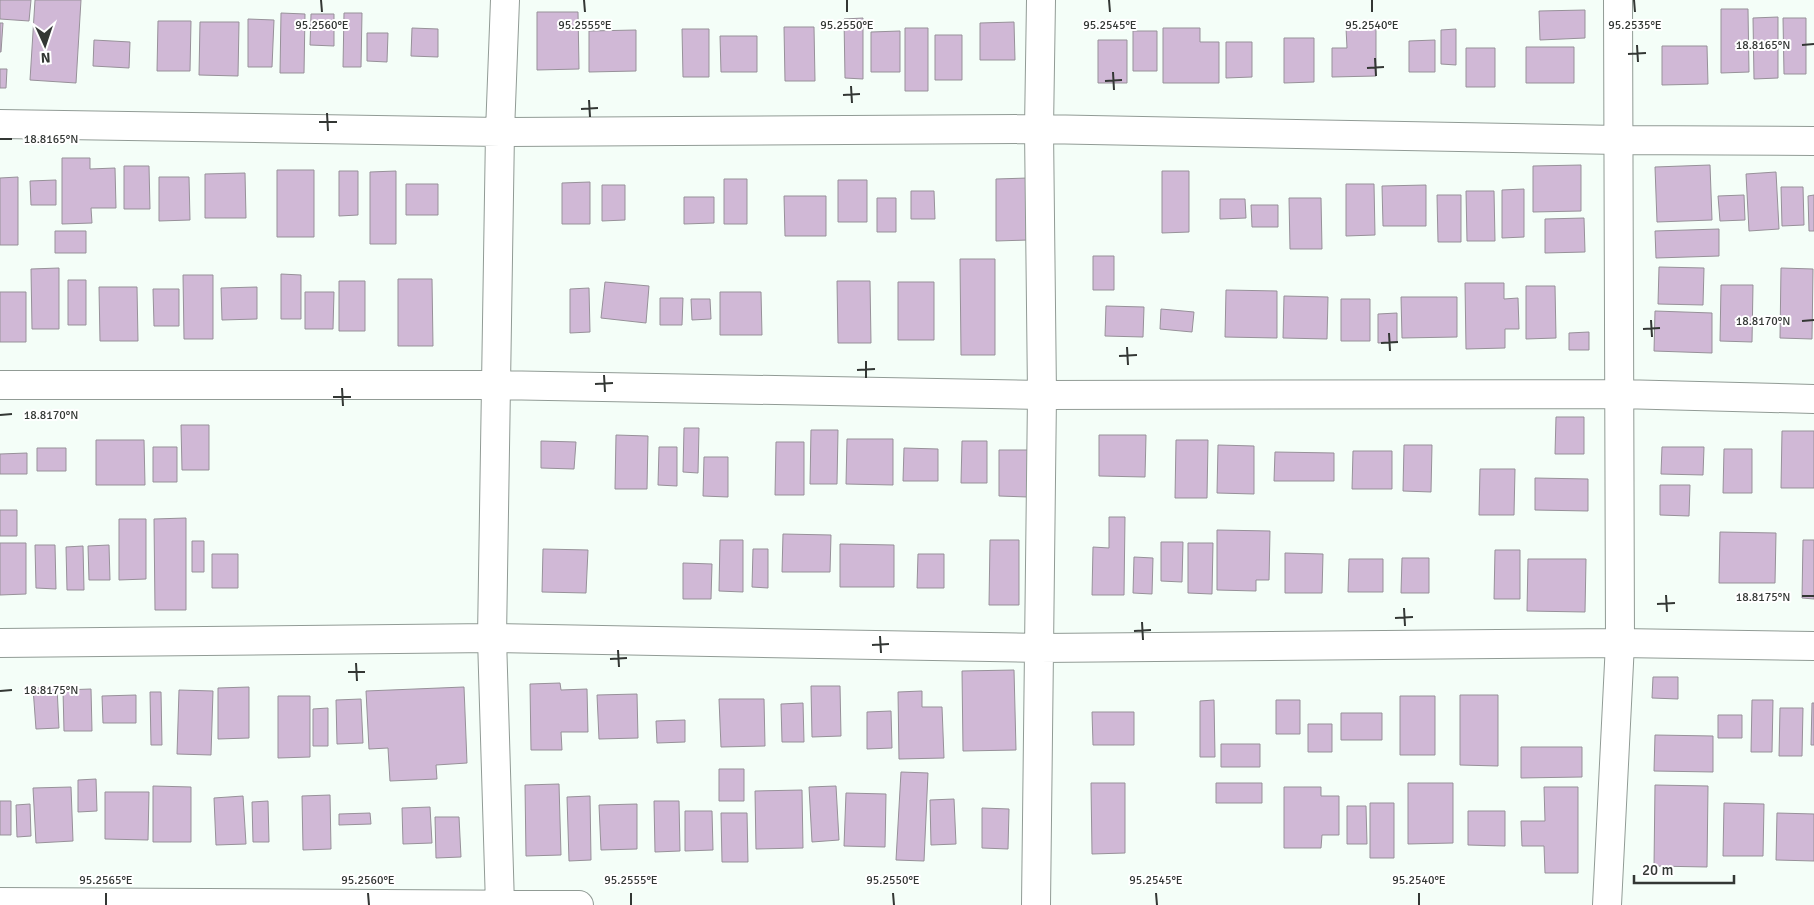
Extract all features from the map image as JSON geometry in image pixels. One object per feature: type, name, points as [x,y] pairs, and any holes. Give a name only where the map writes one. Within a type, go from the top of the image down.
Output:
[{"type":"street","points":[[500,904],[492,638],[500,132],[505,0]]},
{"type":"street","points":[[1036,905],[1042,395],[1039,129],[1041,0]]},
{"type":"street","points":[[1607,905],[1620,643],[1618,0]]},
{"type":"street","points":[[0,124],[500,132],[1039,129],[1619,140],[1814,141]]},
{"type":"street","points":[[0,385],[497,385],[1042,395],[1619,394],[1814,399]]},
{"type":"street","points":[[0,643],[492,638],[1040,648],[1620,643],[1814,646]]},
{"type":"street","points":[[0,902],[579,905]]},
{"type":"building","points":[[0,0],[31,0],[29,21],[0,19]]},
{"type":"building","points":[[35,0],[81,0],[76,83],[30,80]]},
{"type":"building","points":[[1721,9],[1748,9],[1749,72],[1721,73]]},
{"type":"building","points":[[1585,10],[1585,38],[1540,40],[1539,11]]},
{"type":"building","points":[[537,12],[578,12],[579,69],[537,70]]},
{"type":"building","points":[[281,13],[305,14],[304,73],[280,73]]},
{"type":"building","points":[[344,13],[362,13],[361,67],[343,67]]},
{"type":"building","points":[[311,14],[334,14],[334,46],[310,45]]},
{"type":"building","points":[[1778,17],[1778,78],[1754,79],[1753,18]]},
{"type":"building","points":[[863,18],[863,79],[845,78],[844,19]]},
{"type":"building","points":[[1783,18],[1806,18],[1806,74],[1784,74]]},
{"type":"building","points":[[248,19],[274,20],[272,67],[248,67]]},
{"type":"building","points":[[158,21],[191,21],[190,71],[157,71]]},
{"type":"building","points":[[200,22],[239,22],[238,76],[199,75]]},
{"type":"building","points":[[1014,22],[1015,60],[980,60],[980,23]]},
{"type":"building","points":[[0,23],[3,23],[1,52],[0,52]]},
{"type":"building","points":[[784,27],[814,27],[815,81],[785,81]]},
{"type":"building","points":[[1376,27],[1376,76],[1332,77],[1332,48],[1347,48],[1346,28]]},
{"type":"building","points":[[412,28],[438,29],[438,57],[411,56]]},
{"type":"building","points":[[905,28],[928,28],[928,91],[905,91]]},
{"type":"building","points":[[1163,28],[1200,28],[1200,42],[1219,42],[1219,83],[1163,83]]},
{"type":"building","points":[[682,29],[709,29],[709,77],[683,77]]},
{"type":"building","points":[[1456,29],[1456,65],[1441,64],[1441,30]]},
{"type":"building","points":[[636,30],[636,71],[589,72],[589,31]]},
{"type":"building","points":[[900,31],[900,72],[871,72],[871,32]]},
{"type":"building","points":[[1133,31],[1157,31],[1157,71],[1133,71]]},
{"type":"building","points":[[367,33],[388,33],[387,62],[367,61]]},
{"type":"building","points":[[935,35],[962,35],[962,80],[935,80]]},
{"type":"building","points":[[720,36],[757,36],[757,72],[721,72]]},
{"type":"building","points":[[1284,38],[1314,38],[1314,82],[1284,83]]},
{"type":"building","points":[[94,40],[130,42],[129,68],[93,66]]},
{"type":"building","points":[[1098,40],[1127,40],[1127,83],[1098,83]]},
{"type":"building","points":[[1435,40],[1435,72],[1409,72],[1409,41]]},
{"type":"building","points":[[1226,42],[1252,42],[1252,77],[1226,78]]},
{"type":"building","points":[[1662,46],[1707,46],[1708,84],[1662,85]]},
{"type":"building","points":[[1526,47],[1574,47],[1574,83],[1526,83]]},
{"type":"building","points":[[1466,48],[1495,48],[1495,87],[1466,87]]},
{"type":"building","points":[[0,69],[7,69],[6,88],[0,88]]},
{"type":"building","points":[[62,158],[90,158],[90,169],[115,168],[116,208],[91,208],[92,223],[62,224]]},
{"type":"building","points":[[1581,165],[1581,211],[1533,212],[1533,166]]},
{"type":"building","points":[[1710,165],[1712,220],[1657,222],[1655,167]]},
{"type":"building","points":[[124,166],[149,166],[150,209],[124,209]]},
{"type":"building","points":[[277,170],[314,170],[314,237],[277,237]]},
{"type":"building","points":[[339,171],[358,171],[358,215],[339,216]]},
{"type":"building","points":[[396,171],[396,244],[370,244],[370,172]]},
{"type":"building","points":[[1162,171],[1189,171],[1189,232],[1162,233]]},
{"type":"building","points":[[1776,172],[1779,229],[1749,231],[1746,174]]},
{"type":"building","points":[[245,173],[246,218],[205,218],[205,174]]},
{"type":"building","points":[[18,177],[18,245],[0,245],[0,178]]},
{"type":"building","points":[[159,177],[189,177],[190,220],[159,221]]},
{"type":"building","points":[[1028,178],[1028,240],[996,241],[996,179]]},
{"type":"building","points":[[724,179],[747,179],[747,224],[724,224]]},
{"type":"building","points":[[56,180],[56,205],[31,205],[30,181]]},
{"type":"building","points":[[838,180],[867,180],[867,222],[838,222]]},
{"type":"building","points":[[590,182],[590,224],[562,224],[562,183]]},
{"type":"building","points":[[406,184],[438,184],[438,215],[406,215]]},
{"type":"building","points":[[1346,184],[1374,184],[1375,235],[1346,236]]},
{"type":"building","points":[[602,185],[625,185],[625,220],[602,221]]},
{"type":"building","points":[[1426,185],[1426,226],[1383,226],[1382,186]]},
{"type":"building","points":[[1781,187],[1803,187],[1804,225],[1782,226]]},
{"type":"building","points":[[1524,189],[1524,237],[1502,238],[1502,190]]},
{"type":"building","points":[[911,191],[934,191],[935,219],[911,219]]},
{"type":"building","points":[[1466,191],[1494,191],[1495,241],[1467,241]]},
{"type":"building","points":[[1437,195],[1461,195],[1461,242],[1438,242]]},
{"type":"building","points":[[1744,195],[1745,220],[1720,221],[1718,196]]},
{"type":"building","points":[[1814,195],[1814,231],[1809,231],[1808,196]]},
{"type":"building","points":[[784,196],[826,196],[826,236],[785,236]]},
{"type":"building","points":[[684,197],[714,197],[714,223],[684,224]]},
{"type":"building","points":[[877,198],[896,198],[896,232],[877,232]]},
{"type":"building","points":[[1289,198],[1321,198],[1322,249],[1290,249]]},
{"type":"building","points":[[1220,199],[1245,199],[1246,218],[1220,219]]},
{"type":"building","points":[[1251,205],[1278,205],[1278,227],[1252,227]]},
{"type":"building","points":[[1584,218],[1585,252],[1545,253],[1545,219]]},
{"type":"building","points":[[1719,229],[1719,256],[1656,258],[1655,231]]},
{"type":"building","points":[[55,231],[86,231],[86,253],[55,253]]},
{"type":"building","points":[[1093,256],[1114,256],[1114,290],[1093,290]]},
{"type":"building","points":[[960,259],[995,259],[995,355],[961,355]]},
{"type":"building","points":[[1659,267],[1704,268],[1703,305],[1658,304]]},
{"type":"building","points":[[59,268],[59,329],[32,329],[31,269]]},
{"type":"building","points":[[1781,268],[1813,269],[1812,339],[1780,338]]},
{"type":"building","points":[[281,274],[301,275],[301,319],[281,319]]},
{"type":"building","points":[[183,275],[213,275],[213,339],[184,339]]},
{"type":"building","points":[[398,279],[432,279],[433,346],[398,346]]},
{"type":"building","points":[[68,280],[86,280],[86,325],[68,325]]},
{"type":"building","points":[[339,281],[365,281],[365,331],[339,331]]},
{"type":"building","points":[[837,281],[870,281],[871,343],[838,343]]},
{"type":"building","points":[[605,282],[649,286],[646,323],[601,318]]},
{"type":"building","points":[[898,282],[934,282],[934,340],[898,340]]},
{"type":"building","points":[[1465,283],[1504,283],[1504,299],[1518,298],[1519,329],[1505,329],[1505,348],[1466,349]]},
{"type":"building","points":[[1721,285],[1753,285],[1752,342],[1720,341]]},
{"type":"building","points":[[1526,286],[1555,286],[1556,338],[1526,339]]},
{"type":"building","points":[[99,287],[137,287],[138,341],[100,341]]},
{"type":"building","points":[[257,287],[257,319],[222,320],[221,288]]},
{"type":"building","points":[[589,288],[590,332],[570,333],[570,289]]},
{"type":"building","points":[[153,289],[179,289],[179,326],[154,326]]},
{"type":"building","points":[[1226,290],[1277,291],[1277,338],[1225,337]]},
{"type":"building","points":[[0,292],[26,292],[26,342],[0,342]]},
{"type":"building","points":[[305,292],[334,292],[333,329],[305,329]]},
{"type":"building","points":[[720,292],[761,292],[762,335],[720,335]]},
{"type":"building","points":[[1284,296],[1328,297],[1327,339],[1283,338]]},
{"type":"building","points":[[1401,297],[1457,297],[1457,337],[1402,338]]},
{"type":"building","points":[[660,298],[683,298],[682,325],[660,325]]},
{"type":"building","points":[[691,299],[710,299],[711,319],[692,320]]},
{"type":"building","points":[[1341,299],[1370,299],[1370,341],[1341,341]]},
{"type":"building","points":[[1106,306],[1144,307],[1143,337],[1105,336]]},
{"type":"building","points":[[1161,309],[1194,312],[1192,332],[1160,329]]},
{"type":"building","points":[[1655,311],[1712,313],[1712,353],[1654,351]]},
{"type":"building","points":[[1397,313],[1397,342],[1378,343],[1378,314]]},
{"type":"building","points":[[1589,332],[1589,350],[1569,350],[1569,333]]},
{"type":"building","points":[[1556,417],[1584,417],[1584,454],[1555,454]]},
{"type":"building","points":[[181,425],[209,425],[209,470],[182,470]]},
{"type":"building","points":[[684,428],[699,428],[698,473],[683,472]]},
{"type":"building","points":[[811,430],[838,430],[837,484],[810,484]]},
{"type":"building","points":[[1782,431],[1814,431],[1814,488],[1781,488]]},
{"type":"building","points":[[616,435],[648,436],[647,489],[615,489]]},
{"type":"building","points":[[1099,435],[1146,435],[1145,477],[1099,476]]},
{"type":"building","points":[[847,439],[893,439],[893,485],[846,484]]},
{"type":"building","points":[[96,440],[144,440],[145,485],[96,485]]},
{"type":"building","points":[[1176,440],[1208,440],[1207,498],[1175,498]]},
{"type":"building","points":[[541,441],[576,442],[574,469],[541,468]]},
{"type":"building","points":[[962,441],[987,441],[987,483],[961,483]]},
{"type":"building","points":[[776,442],[804,442],[804,495],[775,495]]},
{"type":"building","points":[[1218,445],[1254,446],[1254,494],[1217,493]]},
{"type":"building","points":[[1404,445],[1432,445],[1431,492],[1403,491]]},
{"type":"building","points":[[153,447],[177,447],[177,482],[153,482]]},
{"type":"building","points":[[659,447],[677,447],[677,486],[658,485]]},
{"type":"building","points":[[1662,447],[1704,447],[1703,475],[1661,474]]},
{"type":"building","points":[[37,448],[66,448],[66,471],[37,471]]},
{"type":"building","points":[[904,448],[938,449],[938,481],[903,481]]},
{"type":"building","points":[[1724,449],[1752,449],[1752,493],[1723,493]]},
{"type":"building","points":[[999,450],[1028,450],[1028,497],[999,496]]},
{"type":"building","points":[[1353,451],[1392,451],[1392,489],[1352,489]]},
{"type":"building","points":[[1275,452],[1334,453],[1334,481],[1274,481]]},
{"type":"building","points":[[27,453],[27,474],[0,474],[0,454]]},
{"type":"building","points":[[704,457],[728,457],[728,497],[703,496]]},
{"type":"building","points":[[1480,469],[1515,469],[1514,515],[1479,515]]},
{"type":"building","points":[[1535,478],[1588,479],[1588,511],[1535,510]]},
{"type":"building","points":[[1660,485],[1690,485],[1689,516],[1660,515]]},
{"type":"building","points":[[0,510],[17,510],[17,536],[0,536]]},
{"type":"building","points":[[1109,517],[1125,517],[1124,595],[1092,595],[1093,547],[1109,548]]},
{"type":"building","points":[[186,518],[186,610],[155,610],[154,519]]},
{"type":"building","points":[[119,519],[146,519],[146,579],[119,580]]},
{"type":"building","points":[[1217,530],[1270,531],[1269,580],[1256,580],[1256,591],[1217,590]]},
{"type":"building","points":[[1720,532],[1776,533],[1775,583],[1719,583]]},
{"type":"building","points":[[783,534],[831,535],[830,572],[782,572]]},
{"type":"building","points":[[720,540],[743,540],[743,592],[719,591]]},
{"type":"building","points":[[990,540],[1019,540],[1019,605],[989,605]]},
{"type":"building","points":[[1803,540],[1814,540],[1814,599],[1802,598]]},
{"type":"building","points":[[192,541],[204,541],[204,572],[192,572]]},
{"type":"building","points":[[1161,542],[1183,542],[1182,582],[1161,581]]},
{"type":"building","points":[[0,543],[26,543],[26,594],[0,595]]},
{"type":"building","points":[[1188,543],[1213,543],[1212,594],[1188,593]]},
{"type":"building","points":[[840,544],[894,545],[894,587],[840,587]]},
{"type":"building","points":[[35,545],[55,545],[56,589],[36,588]]},
{"type":"building","points":[[109,545],[110,580],[89,580],[88,546]]},
{"type":"building","points":[[83,546],[84,590],[67,590],[66,547]]},
{"type":"building","points":[[543,549],[588,550],[586,593],[542,592]]},
{"type":"building","points":[[753,549],[768,549],[768,588],[752,587]]},
{"type":"building","points":[[1495,550],[1520,550],[1520,599],[1494,599]]},
{"type":"building","points":[[1285,553],[1323,554],[1322,593],[1285,593]]},
{"type":"building","points":[[212,554],[238,554],[238,588],[212,588]]},
{"type":"building","points":[[918,554],[944,554],[944,588],[917,588]]},
{"type":"building","points":[[1134,557],[1153,558],[1152,594],[1133,593]]},
{"type":"building","points":[[1402,558],[1429,558],[1429,593],[1401,593]]},
{"type":"building","points":[[1349,559],[1383,559],[1383,592],[1348,592]]},
{"type":"building","points":[[1528,559],[1586,559],[1585,612],[1527,611]]},
{"type":"building","points":[[683,563],[712,564],[711,599],[683,599]]},
{"type":"building","points":[[1014,670],[1016,750],[963,751],[962,671]]},
{"type":"building","points":[[1653,677],[1678,677],[1678,699],[1652,698]]},
{"type":"building","points":[[560,683],[561,690],[587,689],[588,732],[561,732],[562,750],[531,750],[530,684]]},
{"type":"building","points":[[811,686],[840,686],[841,736],[812,737]]},
{"type":"building","points":[[57,687],[59,728],[36,729],[33,688]]},
{"type":"building","points":[[249,687],[249,738],[218,739],[218,688]]},
{"type":"building","points":[[464,687],[467,763],[436,765],[437,779],[390,781],[388,748],[369,749],[366,691]]},
{"type":"building","points":[[91,689],[92,731],[64,731],[63,690]]},
{"type":"building","points":[[179,690],[213,691],[211,755],[177,754]]},
{"type":"building","points":[[922,691],[922,707],[942,707],[944,758],[899,759],[898,692]]},
{"type":"building","points":[[150,692],[161,692],[162,745],[151,745]]},
{"type":"building","points":[[637,694],[638,738],[599,739],[597,695]]},
{"type":"building","points":[[136,695],[136,723],[103,723],[102,696]]},
{"type":"building","points":[[1460,695],[1498,695],[1498,766],[1460,765]]},
{"type":"building","points":[[278,696],[310,696],[310,757],[278,758]]},
{"type":"building","points":[[1400,696],[1435,696],[1435,755],[1400,755]]},
{"type":"building","points":[[361,699],[363,743],[337,744],[336,700]]},
{"type":"building","points":[[719,699],[764,699],[765,746],[721,747]]},
{"type":"building","points":[[1214,700],[1215,757],[1200,757],[1200,701]]},
{"type":"building","points":[[1276,700],[1300,700],[1300,734],[1276,734]]},
{"type":"building","points":[[1752,700],[1773,700],[1772,752],[1751,752]]},
{"type":"building","points":[[803,703],[804,742],[782,742],[781,704]]},
{"type":"building","points":[[1812,703],[1814,703],[1814,745],[1811,745]]},
{"type":"building","points":[[328,708],[328,746],[313,746],[313,709]]},
{"type":"building","points":[[1780,708],[1803,708],[1802,756],[1779,756]]},
{"type":"building","points":[[891,711],[892,748],[867,749],[867,712]]},
{"type":"building","points":[[1092,712],[1134,712],[1134,745],[1093,745]]},
{"type":"building","points":[[1341,713],[1382,713],[1382,740],[1341,740]]},
{"type":"building","points":[[1718,715],[1742,715],[1742,738],[1718,738]]},
{"type":"building","points":[[685,720],[685,742],[657,743],[656,721]]},
{"type":"building","points":[[1308,724],[1332,724],[1332,752],[1308,752]]},
{"type":"building","points":[[1655,735],[1713,736],[1713,772],[1654,771]]},
{"type":"building","points":[[1221,744],[1260,744],[1260,767],[1221,767]]},
{"type":"building","points":[[1521,747],[1582,747],[1582,777],[1521,778]]},
{"type":"building","points":[[719,769],[744,769],[744,801],[719,801]]},
{"type":"building","points":[[901,772],[928,773],[924,861],[896,860]]},
{"type":"building","points":[[96,779],[97,811],[78,812],[78,780]]},
{"type":"building","points":[[1091,783],[1125,783],[1125,853],[1092,854]]},
{"type":"building","points":[[1216,783],[1262,783],[1262,803],[1216,803]]},
{"type":"building","points":[[1408,783],[1453,783],[1453,843],[1408,844]]},
{"type":"building","points":[[559,784],[561,855],[526,856],[525,785]]},
{"type":"building","points":[[1655,785],[1708,786],[1707,867],[1654,866]]},
{"type":"building","points":[[153,786],[191,787],[191,842],[153,842]]},
{"type":"building","points":[[836,786],[839,840],[812,842],[809,787]]},
{"type":"building","points":[[71,787],[73,841],[36,843],[33,788]]},
{"type":"building","points":[[1284,787],[1321,787],[1321,796],[1339,796],[1339,835],[1322,835],[1321,848],[1284,848]]},
{"type":"building","points":[[1544,787],[1578,787],[1578,873],[1545,873],[1544,846],[1522,846],[1521,821],[1545,821]]},
{"type":"building","points":[[802,790],[803,848],[756,849],[755,791]]},
{"type":"building","points":[[105,792],[149,792],[148,840],[105,839]]},
{"type":"building","points":[[846,793],[886,794],[885,847],[844,846]]},
{"type":"building","points":[[330,795],[331,849],[303,850],[302,796]]},
{"type":"building","points":[[243,796],[246,844],[216,845],[214,798]]},
{"type":"building","points":[[590,796],[591,860],[569,861],[567,797]]},
{"type":"building","points":[[954,799],[956,844],[931,845],[930,800]]},
{"type":"building","points":[[0,801],[11,801],[11,835],[0,835]]},
{"type":"building","points":[[268,801],[269,842],[253,842],[252,802]]},
{"type":"building","points":[[654,801],[679,801],[680,851],[655,852]]},
{"type":"building","points":[[1370,803],[1394,803],[1394,858],[1370,858]]},
{"type":"building","points":[[1724,803],[1764,804],[1763,856],[1723,856]]},
{"type":"building","points":[[30,804],[31,836],[17,837],[16,805]]},
{"type":"building","points":[[637,804],[637,849],[601,850],[599,805]]},
{"type":"building","points":[[1347,806],[1366,806],[1367,844],[1347,844]]},
{"type":"building","points":[[430,807],[432,843],[403,844],[402,808]]},
{"type":"building","points":[[982,808],[1009,809],[1008,849],[982,848]]},
{"type":"building","points":[[685,811],[712,811],[713,850],[685,851]]},
{"type":"building","points":[[1468,811],[1505,811],[1505,846],[1468,845]]},
{"type":"building","points":[[370,813],[371,824],[339,825],[339,814]]},
{"type":"building","points":[[721,813],[747,813],[748,862],[722,862]]},
{"type":"building","points":[[1777,813],[1814,814],[1814,861],[1776,860]]},
{"type":"building","points":[[435,817],[459,817],[461,857],[436,858]]}]
